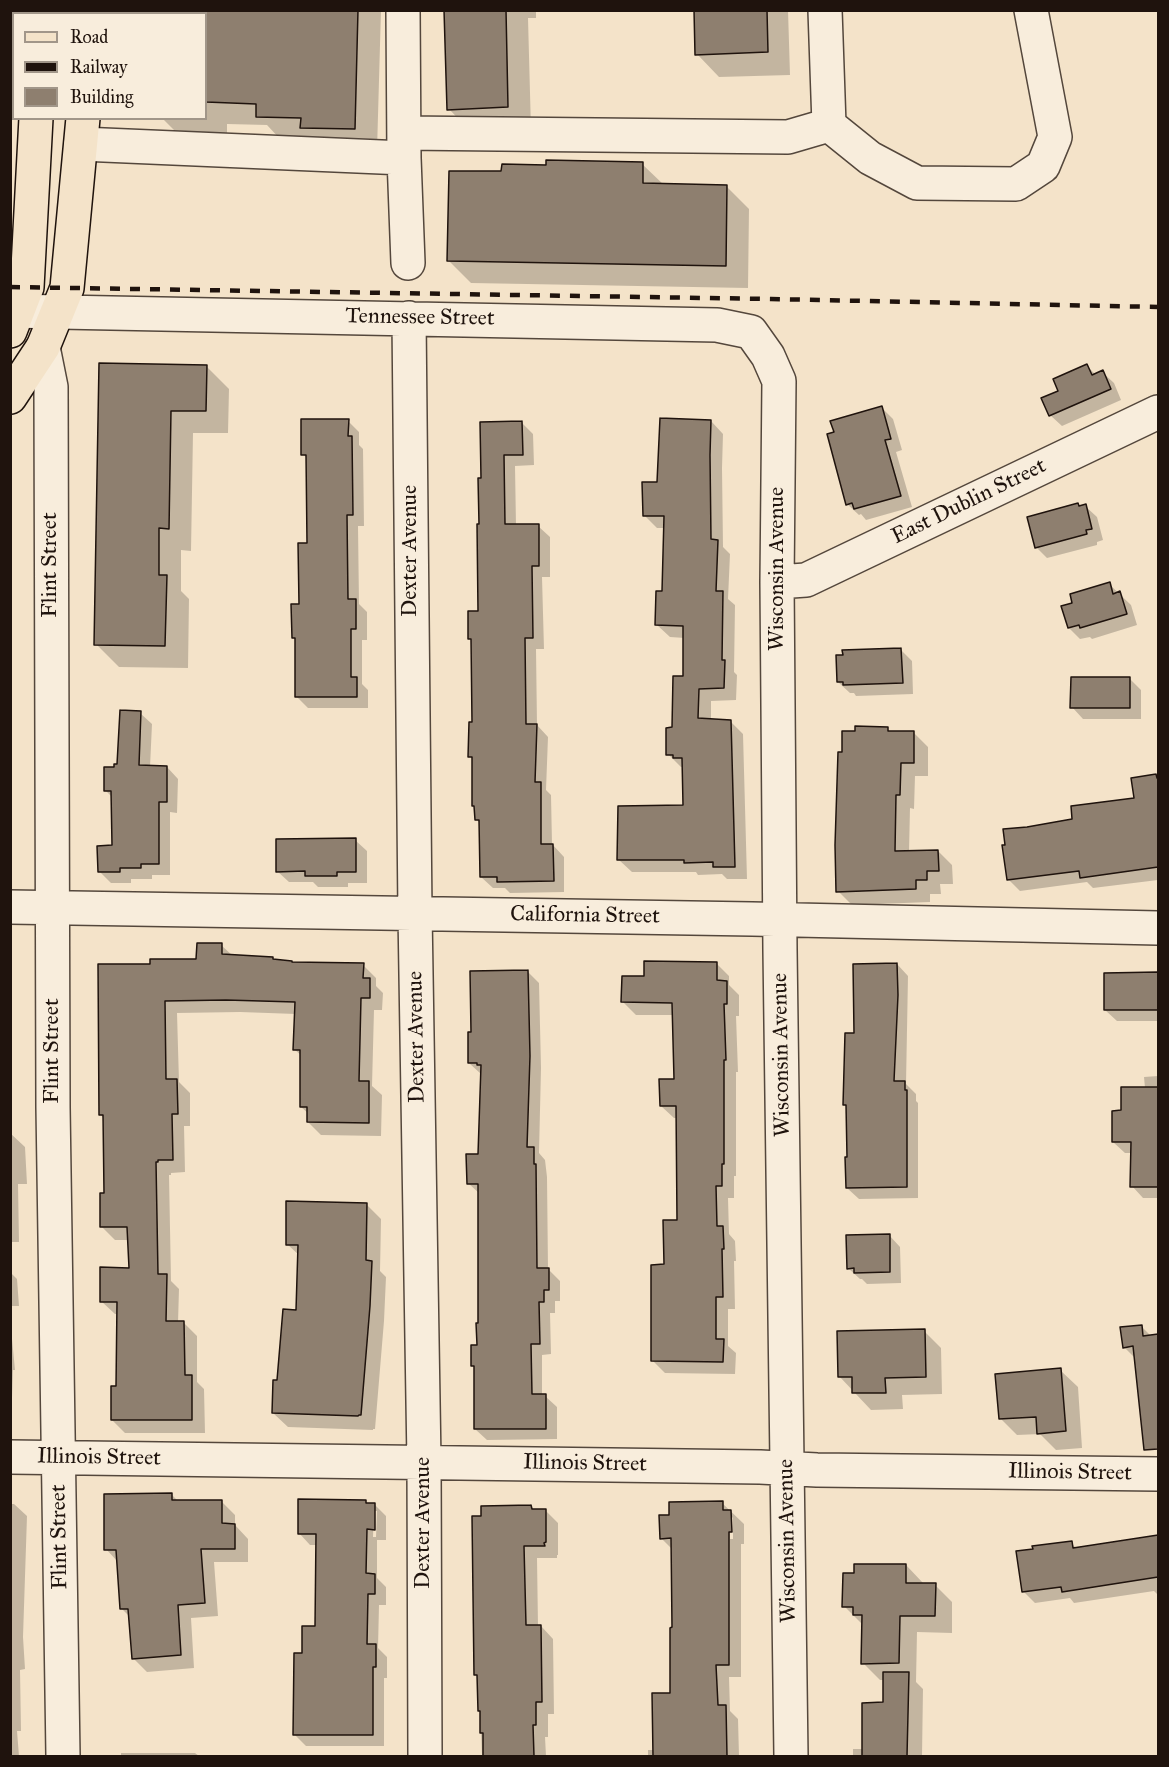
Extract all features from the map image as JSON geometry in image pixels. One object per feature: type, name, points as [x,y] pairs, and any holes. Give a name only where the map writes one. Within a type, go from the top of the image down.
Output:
[{"type":"main road","points":[[13,318],[27,287],[36,120]]},
{"type":"main road","points":[[10,397],[43,347],[67,288],[82,131]]},
{"type":"street","points":[[403,10],[408,263]]},
{"type":"street","points":[[825,10],[829,125],[870,158],[917,183],[1016,184],[1043,166],[1055,137],[1031,10]]},
{"type":"street","points":[[82,131],[404,145],[788,137],[829,125]]},
{"type":"street","name":"Tennessee Street","points":[[13,318],[58,312],[717,325],[751,332],[768,356]]},
{"type":"street","name":"Dexter Avenue","points":[[410,318],[415,913],[424,1462],[425,1756]]},
{"type":"street","name":"Flint Street","points":[[43,347],[51,387],[53,1107],[63,1756]]},
{"type":"street","name":"Wisconsin Avenue","points":[[768,356],[779,381],[777,582],[791,1756]]},
{"type":"street","name":"East Dublin Street","points":[[777,582],[806,580],[1158,412]]},
{"type":"street","name":"California Street","points":[[10,907],[780,919],[1158,928]]},
{"type":"street","name":"Illinois Street","points":[[10,1457],[1158,1474]]},
{"type":"building","points":[[206,10],[358,10],[355,129],[300,128],[301,118],[256,117],[256,104],[207,102]]},
{"type":"building","points":[[444,10],[506,10],[508,107],[447,110]]},
{"type":"building","points":[[694,10],[767,10],[768,52],[695,55]]},
{"type":"building","points":[[546,160],[643,162],[643,183],[727,185],[726,266],[447,261],[449,171],[501,171],[502,164],[546,165]]},
{"type":"building","points":[[99,363],[207,365],[206,411],[171,411],[169,529],[159,528],[159,575],[167,575],[165,646],[94,645]]},
{"type":"building","points":[[1087,364],[1092,375],[1103,370],[1111,389],[1049,416],[1041,398],[1058,391],[1053,379]]},
{"type":"building","points":[[882,406],[891,439],[885,440],[901,496],[854,509],[852,503],[846,505],[827,434],[834,432],[830,421]]},
{"type":"building","points":[[660,418],[711,420],[711,539],[718,540],[716,591],[723,591],[724,688],[699,689],[698,718],[731,720],[735,867],[713,867],[713,862],[684,863],[684,860],[617,860],[618,806],[683,805],[682,758],[666,755],[666,728],[672,727],[673,676],[683,676],[683,626],[655,625],[656,591],[662,591],[664,516],[643,516],[642,482],[657,482]]},
{"type":"building","points":[[301,419],[349,419],[348,436],[352,436],[353,515],[347,515],[348,599],[356,599],[356,629],[351,629],[351,677],[357,677],[357,697],[295,697],[295,638],[292,638],[291,604],[299,604],[298,543],[307,543],[306,455],[301,455]]},
{"type":"building","points":[[522,421],[523,455],[504,455],[505,524],[539,524],[539,566],[532,566],[533,638],[525,638],[526,724],[537,724],[535,782],[541,782],[541,844],[553,844],[554,881],[497,882],[497,877],[480,877],[479,820],[475,820],[474,806],[472,806],[472,757],[468,757],[469,722],[472,722],[471,639],[468,639],[468,611],[478,611],[477,524],[479,524],[478,478],[481,478],[480,422]]},
{"type":"building","points":[[1078,503],[1079,506],[1086,504],[1092,529],[1086,530],[1087,534],[1035,548],[1027,517]]},
{"type":"building","points":[[1110,582],[1113,594],[1120,591],[1127,614],[1080,628],[1079,625],[1068,628],[1061,606],[1072,603],[1070,594]]},
{"type":"building","points":[[901,648],[903,683],[843,685],[843,682],[837,682],[836,655],[843,655],[842,650]]},
{"type":"building","points":[[1071,677],[1130,677],[1130,708],[1070,708]]},
{"type":"building","points":[[120,710],[141,711],[139,765],[167,766],[167,802],[159,802],[159,864],[141,864],[141,868],[120,868],[120,872],[98,872],[97,846],[112,845],[111,791],[104,791],[104,767],[114,767],[114,764],[117,764]]},
{"type":"building","points":[[855,726],[888,727],[888,731],[914,731],[914,763],[901,763],[900,795],[896,795],[895,851],[938,850],[939,871],[927,871],[927,880],[916,880],[916,889],[836,892],[838,752],[842,752],[842,731],[855,731]]},
{"type":"building","points":[[1156,774],[1158,778],[1158,867],[1080,878],[1079,871],[1007,880],[1002,845],[1005,845],[1003,829],[1072,819],[1071,806],[1134,798],[1131,778]]},
{"type":"building","points":[[356,838],[356,872],[337,872],[337,876],[305,876],[305,871],[276,872],[276,839]]},
{"type":"building","points":[[197,943],[222,943],[222,954],[273,957],[273,959],[292,962],[364,963],[363,978],[370,978],[370,998],[361,998],[359,1081],[369,1081],[369,1123],[307,1122],[307,1107],[300,1107],[300,1050],[293,1050],[295,1002],[165,1001],[166,1079],[177,1079],[178,1114],[172,1114],[173,1160],[156,1162],[158,1274],[167,1274],[166,1321],[184,1321],[185,1375],[192,1375],[192,1420],[111,1420],[111,1386],[116,1386],[117,1302],[100,1302],[100,1267],[129,1268],[127,1227],[100,1227],[100,1193],[104,1193],[103,1115],[99,1115],[98,964],[150,964],[150,959],[196,959]]},
{"type":"building","points":[[644,961],[717,962],[717,980],[727,981],[727,1004],[724,1004],[726,1060],[724,1060],[724,1164],[722,1164],[722,1186],[716,1186],[717,1226],[723,1226],[724,1249],[722,1249],[723,1297],[716,1297],[716,1339],[724,1339],[723,1362],[651,1361],[651,1265],[664,1264],[663,1220],[677,1220],[676,1106],[660,1106],[659,1079],[674,1079],[672,1003],[621,1002],[622,976],[644,976]]},
{"type":"building","points":[[897,963],[898,995],[894,1081],[905,1081],[905,1090],[907,1090],[907,1187],[846,1188],[846,1105],[843,1105],[845,1033],[854,1033],[853,964]]},
{"type":"building","points":[[528,970],[530,1056],[527,1147],[534,1147],[534,1164],[536,1164],[537,1268],[549,1268],[549,1290],[544,1290],[544,1302],[539,1302],[540,1344],[531,1344],[532,1394],[546,1394],[546,1429],[474,1429],[474,1366],[471,1366],[471,1345],[477,1345],[476,1323],[478,1323],[478,1184],[467,1184],[466,1154],[478,1154],[481,1065],[468,1063],[468,1032],[471,1032],[470,971]]},
{"type":"building","points":[[1158,972],[1158,1010],[1104,1010],[1104,973]]},
{"type":"building","points":[[1121,1087],[1158,1087],[1158,1187],[1130,1187],[1131,1142],[1112,1142],[1112,1111],[1121,1110]]},
{"type":"building","points":[[286,1201],[367,1203],[366,1260],[372,1261],[361,1415],[272,1413],[273,1380],[277,1380],[283,1309],[296,1310],[298,1245],[286,1245]]},
{"type":"building","points":[[890,1234],[890,1272],[854,1273],[854,1268],[847,1269],[846,1235]]},
{"type":"building","points":[[1142,1325],[1143,1336],[1158,1334],[1158,1449],[1144,1450],[1133,1346],[1123,1348],[1120,1327]]},
{"type":"building","points":[[925,1329],[926,1377],[885,1378],[886,1393],[852,1393],[852,1377],[838,1377],[837,1331]]},
{"type":"building","points":[[1061,1368],[1066,1431],[1037,1434],[1036,1417],[999,1419],[995,1374]]},
{"type":"building","points":[[172,1493],[172,1500],[222,1500],[222,1523],[235,1524],[235,1549],[201,1549],[205,1603],[178,1605],[181,1655],[132,1659],[128,1609],[120,1609],[116,1550],[104,1550],[104,1494]]},
{"type":"building","points":[[298,1499],[366,1500],[366,1503],[375,1503],[375,1530],[367,1529],[366,1573],[375,1574],[375,1594],[368,1594],[367,1644],[376,1644],[376,1667],[373,1667],[373,1735],[293,1735],[294,1653],[302,1653],[302,1626],[315,1626],[316,1534],[298,1534]]},
{"type":"building","points":[[723,1501],[723,1510],[731,1510],[732,1532],[729,1532],[729,1665],[716,1665],[718,1705],[726,1705],[727,1756],[653,1756],[652,1693],[670,1693],[670,1628],[672,1627],[671,1538],[660,1539],[659,1515],[669,1515],[669,1502]]},
{"type":"building","points":[[531,1505],[532,1509],[546,1509],[545,1546],[524,1546],[526,1625],[541,1625],[542,1702],[536,1702],[536,1725],[533,1725],[534,1756],[483,1756],[477,1675],[474,1675],[472,1516],[481,1516],[481,1506]]},
{"type":"building","points":[[1158,1535],[1158,1577],[1062,1592],[1061,1587],[1022,1592],[1016,1551],[1033,1549],[1032,1546],[1072,1541],[1073,1548]]},
{"type":"building","points":[[854,1564],[906,1564],[906,1583],[936,1583],[935,1616],[900,1616],[899,1663],[861,1664],[862,1615],[853,1615],[853,1607],[842,1607],[843,1573],[854,1573]]},
{"type":"building","points":[[883,1672],[909,1672],[907,1756],[862,1756],[862,1703],[883,1702]]},
{"type":"railway","points":[[10,287],[1158,307]]}]
